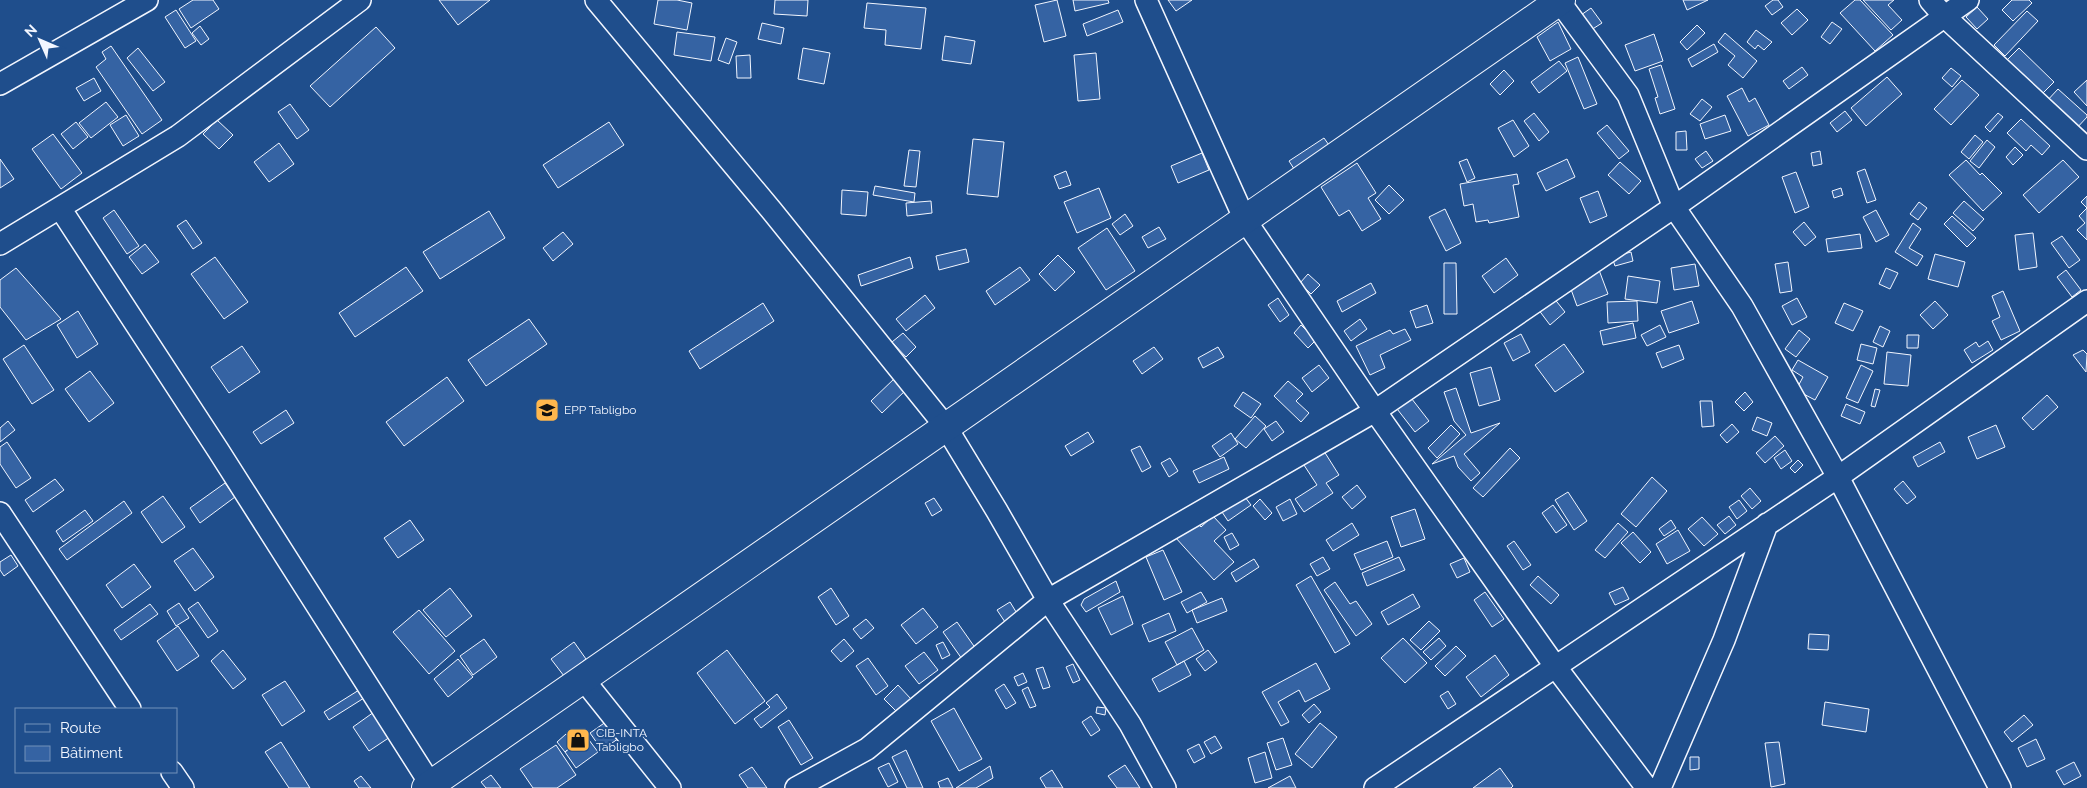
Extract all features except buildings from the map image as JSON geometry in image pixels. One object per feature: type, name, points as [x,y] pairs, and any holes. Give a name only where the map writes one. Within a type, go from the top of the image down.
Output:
[{"type":"main road","points":[[429,786],[1560,1]]},
{"type":"street","points":[[0,84],[148,0]]},
{"type":"street","points":[[0,244],[178,136],[360,0]]},
{"type":"street","points":[[596,0],[772,211],[946,427],[1048,600],[1130,724],[1165,788]]},
{"type":"street","points":[[1146,0],[1245,220],[1374,411],[1555,666],[1647,788]]},
{"type":"street","points":[[1930,0],[1944,16],[2087,149]]},
{"type":"street","points":[[796,788],[867,749],[1048,600],[1374,411],[1674,207],[1968,0]]},
{"type":"street","points":[[1560,1],[1628,95],[1674,207],[1742,306],[1838,476],[2000,788]]},
{"type":"street","points":[[60,208],[218,450],[429,786]]},
{"type":"street","points":[[1375,788],[1838,476],[2087,301]]},
{"type":"street","points":[[3,524],[129,708]]},
{"type":"street","points":[[1660,788],[1724,640],[1767,524]]},
{"type":"street","points":[[583,679],[670,788]]},
{"type":"street","points":[[173,773],[183,788]]},
{"type":"place","name":"EPP Tabligbo","points":[[547,410]]},
{"type":"place","name":"CIB-INTA Tabligbo","points":[[578,740]]}]
